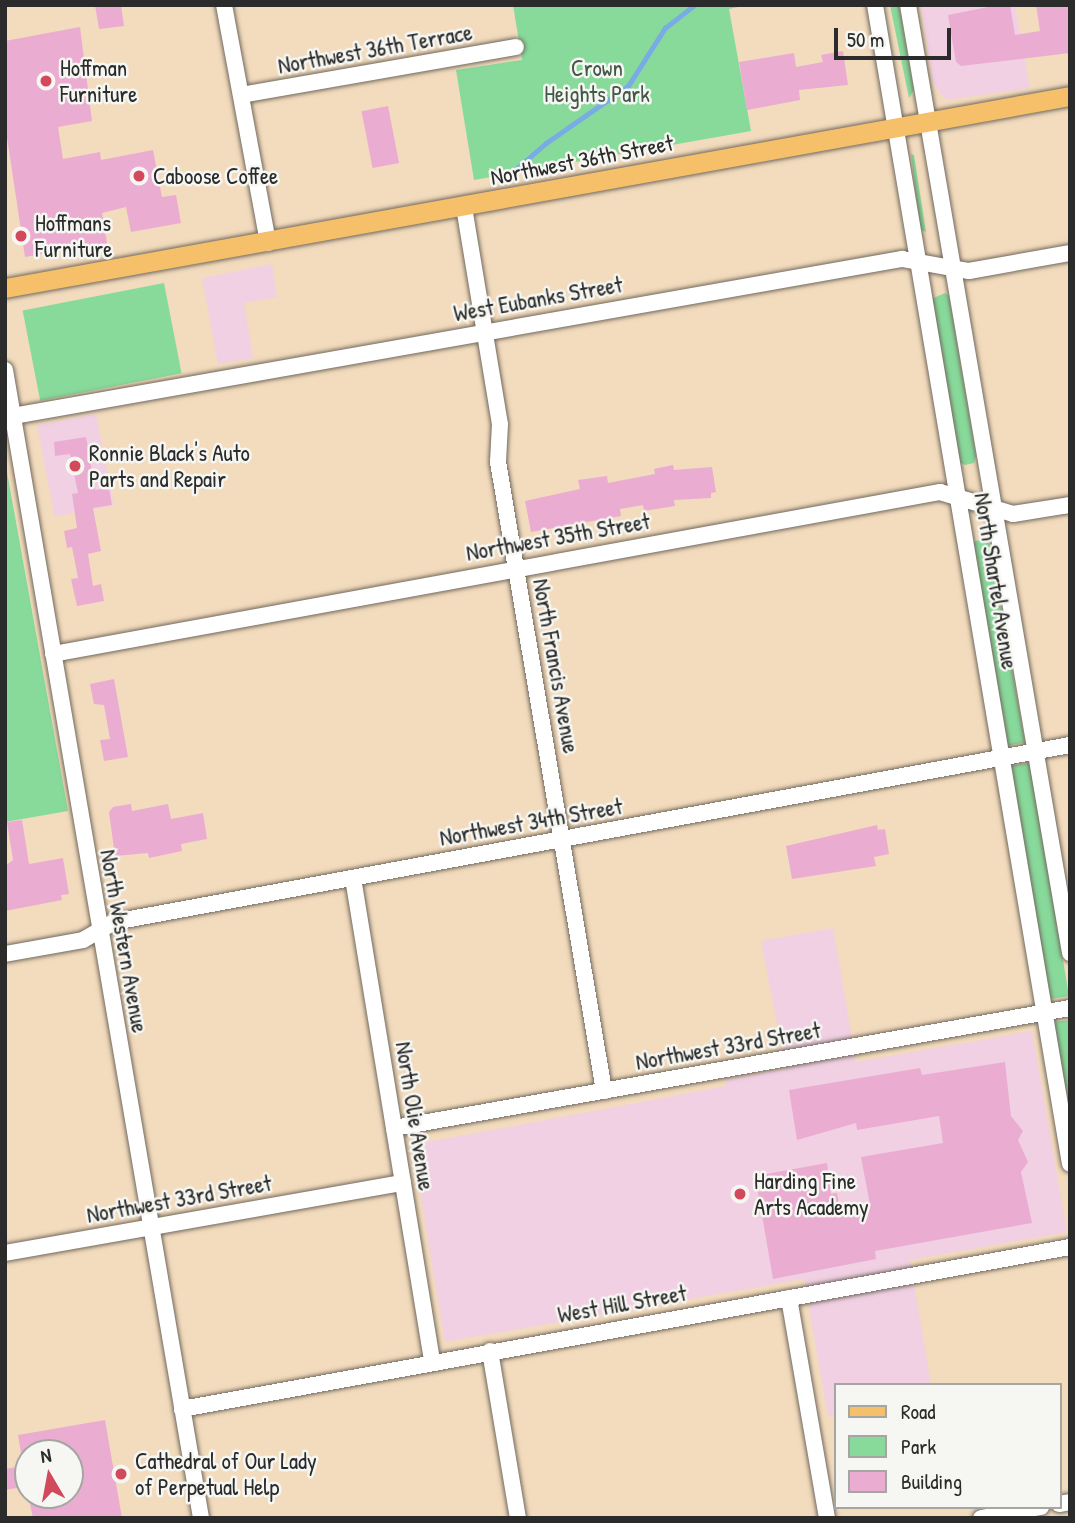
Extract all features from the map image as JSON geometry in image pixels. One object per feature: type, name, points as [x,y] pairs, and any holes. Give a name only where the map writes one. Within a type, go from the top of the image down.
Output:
[{"type":"main road","name":"Northwest 36th Street","points":[[5,288],[268,243],[1070,96]]},
{"type":"street","points":[[225,5],[268,243]]},
{"type":"street","name":"North Shartel Avenue","points":[[875,5],[1070,1164]]},
{"type":"street","name":"North Shartel Avenue","points":[[908,5],[1070,953]]},
{"type":"street","name":"Northwest 36th Terrace","points":[[241,96],[516,47]]},
{"type":"street","name":"North Francis Avenue","points":[[464,207],[500,424],[498,462],[604,1091]]},
{"type":"street","name":"West Eubanks Street","points":[[13,416],[902,259],[969,271],[1070,253]]},
{"type":"street","name":"North Western Avenue","points":[[5,370],[98,928],[201,1518]]},
{"type":"street","name":"Northwest 35th Street","points":[[53,653],[515,567],[940,492],[1013,514],[1070,505]]},
{"type":"street","name":"Northwest 34th Street","points":[[5,954],[83,940],[98,928],[353,878],[1070,746]]},
{"type":"street","name":"North Olie Avenue","points":[[353,878],[432,1362]]},
{"type":"street","name":"Northwest 33rd Street","points":[[394,1128],[1070,1008]]},
{"type":"street","name":"Northwest 33rd Street","points":[[5,1253],[403,1183]]},
{"type":"street","name":"West Hill Street","points":[[182,1409],[1070,1247]]},
{"type":"street","points":[[789,1298],[827,1518]]},
{"type":"street","points":[[490,1351],[518,1518]]},
{"type":"street","points":[[981,1518],[1030,1509]]},
{"type":"shaded area","points":[[921,5],[1015,5],[1030,88],[946,100],[933,83]]},
{"type":"shaded area","points":[[272,264],[277,297],[244,303],[253,358],[218,364],[202,278]]},
{"type":"shaded area","name":"Ronnie Black's Auto Parts and Repair","points":[[96,414],[114,505],[55,517],[37,425]]},
{"type":"shaded area","name":"Harding Fine Arts Academy","points":[[833,928],[856,1062],[1032,1031],[1067,1232],[910,1260],[931,1383],[834,1383],[834,1415],[828,1416],[804,1279],[445,1342],[414,1156],[422,1143],[726,1086],[727,1079],[786,1069],[761,941]]},
{"type":"green space","name":"Crown Heights Park","points":[[513,5],[747,5],[729,9],[751,131],[474,180],[456,70],[522,60]]},
{"type":"green space","points":[[890,5],[899,5],[914,90],[909,98]]},
{"type":"green space","points":[[911,154],[914,155],[926,232],[920,229]]},
{"type":"green space","points":[[164,283],[182,373],[40,401],[23,310]]},
{"type":"green space","points":[[945,293],[949,296],[976,456],[974,463],[965,465],[959,462],[931,299]]},
{"type":"green space","points":[[5,461],[68,811],[5,822]]},
{"type":"green space","points":[[988,537],[1025,742],[1007,746],[973,542]]},
{"type":"green space","points":[[1030,763],[1069,996],[1051,999],[1009,766]]},
{"type":"green space","points":[[1070,1020],[1070,1120],[1053,1022]]},
{"type":"building","points":[[95,5],[121,5],[124,26],[99,29]]},
{"type":"building","points":[[1010,5],[1015,35],[1040,31],[1036,5],[1070,5],[1070,53],[961,66],[956,62],[948,15]]},
{"type":"building","points":[[80,27],[92,121],[58,127],[63,159],[100,152],[101,160],[153,150],[162,197],[176,195],[181,223],[131,232],[126,207],[102,213],[107,243],[25,257],[5,124],[5,41]]},
{"type":"building","points":[[843,51],[848,85],[799,90],[800,100],[747,110],[739,62],[794,53],[796,67],[823,62],[821,55]]},
{"type":"building","points":[[388,106],[399,163],[373,168],[361,111]]},
{"type":"building","points":[[86,437],[95,490],[109,488],[112,505],[93,508],[101,551],[88,554],[93,586],[101,584],[104,601],[77,606],[71,579],[78,578],[72,547],[67,548],[64,531],[77,528],[72,494],[78,493],[70,454],[55,456],[54,442]]},
{"type":"building","points":[[673,465],[674,470],[712,467],[716,492],[711,493],[711,498],[674,500],[675,506],[644,511],[643,505],[620,509],[621,516],[531,532],[525,501],[580,489],[578,480],[607,476],[608,483],[655,474],[654,469]]},
{"type":"building","points":[[114,679],[128,757],[104,761],[100,740],[110,739],[104,705],[94,704],[90,684]]},
{"type":"building","points":[[131,804],[132,811],[168,804],[171,819],[203,813],[207,839],[181,844],[182,851],[149,858],[148,853],[115,856],[109,812],[113,807]]},
{"type":"building","points":[[22,820],[29,864],[63,858],[69,894],[61,895],[62,900],[5,911],[5,866],[13,860],[7,822]]},
{"type":"building","points":[[877,825],[878,830],[885,829],[889,854],[874,857],[876,866],[792,879],[786,846]]},
{"type":"building","points":[[1005,1062],[1011,1116],[1023,1131],[1018,1140],[1028,1162],[1021,1172],[1032,1223],[875,1251],[876,1259],[773,1279],[758,1192],[762,1191],[760,1175],[827,1163],[831,1194],[837,1193],[840,1210],[870,1205],[861,1157],[943,1143],[939,1116],[857,1130],[856,1123],[797,1140],[789,1090],[920,1068],[922,1075]]},
{"type":"building","points":[[105,1420],[122,1518],[33,1518],[31,1509],[84,1509],[84,1439],[19,1439],[18,1435]]},
{"type":"building","points":[[14,1467],[14,1488],[5,1490],[5,1469]]},
{"type":"waterway","points":[[508,176],[546,143],[628,86],[665,28],[694,5]]},
{"type":"place","name":"Hoffman Furniture","points":[[46,81]]},
{"type":"place","name":"Caboose Coffee","points":[[139,176]]},
{"type":"place","name":"Hoffmans Furniture","points":[[21,236]]},
{"type":"place","name":"Ronnie Black's Auto Parts and Repair","points":[[75,466]]},
{"type":"place","name":"Harding Fine Arts Academy","points":[[740,1194]]},
{"type":"place","name":"Cathedral of Our Lady of Perpetual Help","points":[[121,1474]]}]
